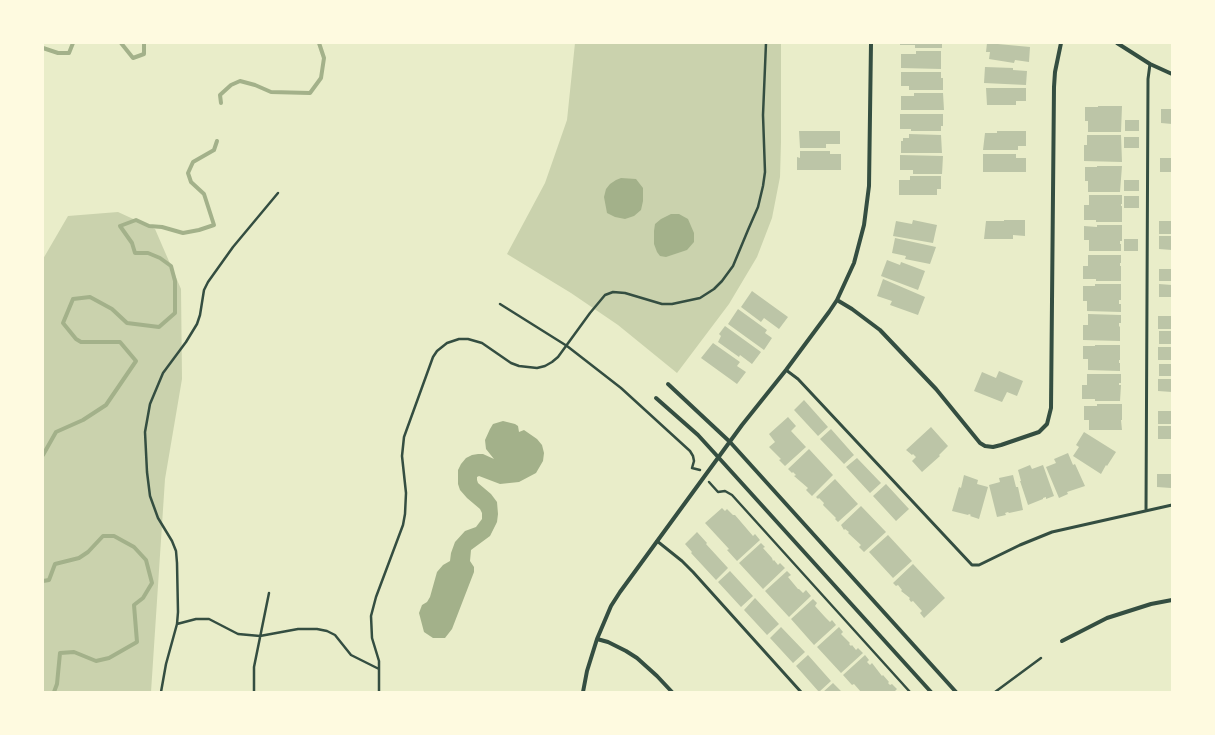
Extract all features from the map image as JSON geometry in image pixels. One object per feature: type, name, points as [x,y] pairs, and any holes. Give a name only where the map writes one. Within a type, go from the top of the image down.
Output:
[{"type":"street","points":[[583,692],[597,639],[611,606],[730,442],[786,370],[837,300],[854,263],[860,245],[869,186],[871,43]]},
{"type":"street","points":[[837,300],[863,316],[880,330],[936,389],[980,444],[992,447],[1001,446],[1039,432],[1047,424],[1051,408],[1054,87],[1055,72],[1061,43]]},
{"type":"street","points":[[1117,43],[1150,64],[1172,74]]},
{"type":"street","points":[[668,384],[730,442],[956,692]]},
{"type":"street","points":[[656,398],[698,435],[931,692]]},
{"type":"street","points":[[1062,641],[1107,618],[1151,604],[1172,600]]},
{"type":"street","points":[[597,639],[608,642],[637,658],[672,692]]},
{"type":"lane","points":[[1146,511],[1148,87],[1150,64]]},
{"type":"lane","points":[[786,370],[798,379],[972,565],[979,565],[1020,545],[1052,532],[1172,505]]},
{"type":"lane","points":[[657,541],[693,572],[801,692]]},
{"type":"path","points":[[380,692],[380,669],[378,656],[372,638],[372,616],[376,597],[403,526],[406,494],[402,456],[404,437],[433,356],[447,343],[459,339],[468,339],[482,343],[511,363],[527,368],[537,368],[552,362],[558,357],[599,301],[613,292],[625,292],[662,304],[672,304],[700,298],[722,282],[732,266],[758,207],[763,186],[765,172],[763,115],[766,43]]},
{"type":"path","points":[[161,692],[176,624],[178,577],[176,551],[172,541],[158,518],[150,496],[145,432],[150,404],[163,373],[186,342],[196,324],[200,315],[204,290],[208,282],[233,247],[278,193]]},
{"type":"path","points":[[500,304],[566,346],[621,388],[690,451],[694,461],[692,468],[700,470]]},
{"type":"path","points":[[713,486],[718,492],[725,492],[732,495],[910,692]]},
{"type":"path","points":[[254,692],[254,667],[269,593]]},
{"type":"path","points":[[176,624],[196,618],[209,619],[238,634],[260,636],[298,629],[317,629],[327,631],[338,638],[351,655],[380,669]]},
{"type":"path","points":[[995,692],[1041,658]]},
{"type":"shaded area","points":[[575,43],[781,43],[780,177],[772,218],[757,257],[729,304],[677,373],[618,325],[571,293],[507,254],[545,183],[567,120]]},
{"type":"shaded area","points":[[621,178],[636,179],[643,188],[641,210],[634,216],[625,219],[615,217],[607,213],[604,197],[606,189],[610,184]]},
{"type":"shaded area","points":[[118,212],[155,229],[181,289],[182,379],[165,479],[151,692],[43,692],[43,259],[68,216]]},
{"type":"shaded area","points":[[671,214],[679,214],[688,219],[694,233],[694,242],[687,250],[666,257],[660,256],[654,244],[655,224]]},
{"type":"shaded area","points":[[503,421],[515,424],[518,426],[519,432],[524,430],[537,439],[542,445],[544,453],[543,461],[536,473],[519,482],[500,484],[479,476],[477,477],[478,483],[491,494],[497,502],[497,522],[490,536],[471,550],[470,561],[474,567],[474,572],[452,629],[445,638],[433,638],[424,632],[419,613],[422,605],[427,602],[430,597],[437,572],[443,565],[450,561],[455,542],[465,531],[476,527],[482,519],[480,509],[460,490],[458,484],[458,470],[466,458],[472,455],[483,454],[494,459],[486,449],[485,440],[493,424]]},
{"type":"building","points":[[900,43],[942,43],[942,48],[915,48],[915,45],[900,45]]},
{"type":"building","points":[[987,43],[1030,47],[1029,62],[1015,60],[1014,63],[989,59],[990,52],[986,52]]},
{"type":"building","points":[[916,51],[941,51],[941,69],[901,68],[901,54],[916,54]]},
{"type":"building","points":[[985,67],[1013,68],[1013,70],[1027,71],[1026,85],[984,83]]},
{"type":"building","points":[[901,72],[941,72],[941,78],[943,78],[943,90],[909,90],[909,86],[901,86]]},
{"type":"building","points":[[986,88],[1026,88],[1026,101],[1016,101],[1016,105],[987,105]]},
{"type":"building","points":[[914,93],[943,93],[944,110],[901,110],[901,96],[914,96]]},
{"type":"building","points":[[1122,106],[1121,132],[1088,132],[1088,121],[1085,121],[1085,107]]},
{"type":"building","points":[[1161,109],[1172,109],[1172,124],[1161,123]]},
{"type":"building","points":[[900,114],[943,114],[943,126],[941,126],[941,131],[911,131],[911,129],[900,129]]},
{"type":"building","points":[[1125,120],[1139,120],[1139,131],[1125,131]]},
{"type":"building","points":[[799,131],[840,131],[840,144],[826,144],[826,148],[800,148]]},
{"type":"building","points":[[997,131],[1026,131],[1026,146],[1018,146],[1018,150],[983,150],[985,133],[997,133]]},
{"type":"building","points":[[909,134],[941,135],[942,153],[901,153],[901,141],[903,141],[903,138],[909,138]]},
{"type":"building","points":[[1087,135],[1121,135],[1122,162],[1084,161],[1084,145],[1087,145]]},
{"type":"building","points":[[1124,137],[1139,137],[1139,148],[1124,148]]},
{"type":"building","points":[[800,151],[830,151],[830,154],[841,154],[841,170],[797,170],[797,157],[800,158]]},
{"type":"building","points":[[983,154],[1016,154],[1016,158],[1026,158],[1026,172],[983,172]]},
{"type":"building","points":[[900,155],[943,156],[942,174],[913,174],[913,170],[900,170]]},
{"type":"building","points":[[1160,158],[1172,158],[1172,172],[1160,172]]},
{"type":"building","points":[[1122,166],[1120,192],[1088,192],[1088,181],[1085,181],[1085,167]]},
{"type":"building","points":[[910,176],[941,176],[941,189],[937,189],[937,195],[899,195],[899,180],[910,180]]},
{"type":"building","points":[[1124,180],[1139,180],[1139,191],[1124,191]]},
{"type":"building","points":[[1089,195],[1122,195],[1122,222],[1096,222],[1096,220],[1084,220],[1084,205],[1089,205]]},
{"type":"building","points":[[1124,196],[1139,196],[1139,208],[1124,208]]},
{"type":"building","points":[[913,220],[937,225],[933,243],[893,236],[896,221],[912,224]]},
{"type":"building","points":[[1025,220],[1025,236],[1013,235],[1013,239],[984,239],[986,221]]},
{"type":"building","points":[[1159,221],[1172,221],[1172,234],[1159,234]]},
{"type":"building","points":[[1097,225],[1122,225],[1122,241],[1120,241],[1121,251],[1089,251],[1089,240],[1084,240],[1084,226],[1097,227]]},
{"type":"building","points":[[1159,236],[1172,236],[1172,250],[1159,249]]},
{"type":"building","points":[[895,238],[936,247],[930,264],[905,259],[906,256],[892,253]]},
{"type":"building","points":[[1124,239],[1138,239],[1138,251],[1124,251]]},
{"type":"building","points":[[1088,255],[1121,255],[1121,281],[1096,281],[1096,279],[1083,279],[1083,266],[1088,266]]},
{"type":"building","points":[[887,260],[900,265],[901,262],[925,271],[918,290],[881,276]]},
{"type":"building","points":[[1159,269],[1172,269],[1172,281],[1159,281]]},
{"type":"building","points":[[883,279],[925,297],[918,315],[890,305],[892,301],[877,296]]},
{"type":"building","points":[[1095,284],[1121,284],[1121,300],[1119,300],[1119,304],[1121,304],[1121,312],[1087,311],[1087,301],[1083,301],[1083,286],[1095,286]]},
{"type":"building","points":[[1159,284],[1172,285],[1172,297],[1159,297]]},
{"type":"building","points":[[752,291],[788,317],[779,329],[764,318],[761,322],[741,307]]},
{"type":"building","points":[[738,309],[767,330],[765,333],[772,338],[764,350],[728,324]]},
{"type":"building","points":[[1088,314],[1121,315],[1121,323],[1119,323],[1120,341],[1083,340],[1083,325],[1088,325]]},
{"type":"building","points":[[1158,316],[1172,316],[1172,329],[1158,329]]},
{"type":"building","points":[[725,326],[761,352],[752,364],[718,342],[721,336],[719,334]]},
{"type":"building","points":[[1159,331],[1172,331],[1172,344],[1159,344]]},
{"type":"building","points":[[713,343],[740,362],[737,366],[746,372],[737,384],[701,358]]},
{"type":"building","points":[[1120,345],[1120,371],[1088,370],[1088,359],[1083,359],[1083,346]]},
{"type":"building","points":[[1158,347],[1172,347],[1172,360],[1158,360]]},
{"type":"building","points":[[1159,364],[1172,364],[1172,376],[1159,376]]},
{"type":"building","points":[[999,371],[1023,381],[1017,396],[1007,392],[1002,402],[974,391],[982,372],[996,378]]},
{"type":"building","points":[[1087,374],[1121,374],[1121,383],[1119,383],[1119,385],[1121,385],[1120,401],[1095,401],[1095,399],[1082,399],[1082,385],[1087,385]]},
{"type":"building","points":[[1158,379],[1172,379],[1172,392],[1158,391]]},
{"type":"building","points":[[804,400],[828,427],[818,436],[794,410]]},
{"type":"building","points":[[1097,404],[1122,404],[1122,430],[1089,430],[1089,420],[1084,420],[1084,406],[1097,406]]},
{"type":"building","points":[[1158,411],[1172,411],[1172,424],[1158,424]]},
{"type":"building","points":[[788,417],[796,426],[791,431],[806,447],[785,466],[779,460],[781,459],[769,447],[775,442],[769,434]]},
{"type":"building","points":[[1158,426],[1172,426],[1172,439],[1158,439]]},
{"type":"building","points":[[931,427],[948,446],[939,455],[940,456],[922,472],[912,461],[916,457],[906,450]]},
{"type":"building","points":[[831,429],[854,455],[844,464],[820,439]]},
{"type":"building","points":[[1084,432],[1116,452],[1101,474],[1073,456],[1079,447],[1076,445]]},
{"type":"building","points":[[809,449],[833,475],[812,496],[806,490],[808,488],[794,476],[796,475],[793,472],[792,473],[788,469]]},
{"type":"building","points":[[1068,453],[1085,486],[1067,492],[1068,494],[1059,498],[1046,467],[1056,463],[1054,459]]},
{"type":"building","points":[[857,458],[881,483],[870,493],[846,467]]},
{"type":"building","points":[[1030,465],[1032,469],[1043,465],[1054,496],[1046,499],[1046,497],[1043,498],[1028,505],[1018,470]]},
{"type":"building","points":[[1157,474],[1171,474],[1171,488],[1157,487]]},
{"type":"building","points":[[964,475],[978,480],[977,484],[988,487],[979,519],[970,516],[971,515],[969,514],[952,511],[959,487],[961,488]]},
{"type":"building","points":[[1013,475],[1016,487],[1018,487],[1023,510],[1008,512],[1005,513],[1006,515],[997,517],[989,485],[1000,482],[999,478]]},
{"type":"building","points":[[835,479],[858,504],[838,522],[823,505],[824,503],[816,497]]},
{"type":"building","points":[[886,484],[909,509],[896,521],[873,496]]},
{"type":"building","points":[[861,506],[886,532],[864,552],[859,547],[861,545],[848,533],[849,532],[845,529],[844,530],[841,525]]},
{"type":"building","points":[[722,508],[725,511],[727,509],[735,515],[753,536],[755,534],[760,540],[737,561],[727,550],[729,549],[705,523]]},
{"type":"building","points":[[697,532],[728,568],[716,580],[691,553],[692,552],[685,544]]},
{"type":"building","points":[[888,535],[912,561],[893,578],[869,552]]},
{"type":"building","points":[[761,543],[773,561],[774,560],[778,565],[780,563],[785,568],[763,589],[739,563]]},
{"type":"building","points":[[913,564],[945,598],[924,618],[920,613],[922,611],[913,601],[911,602],[909,599],[910,598],[901,591],[902,590],[898,585],[896,586],[893,583]]},
{"type":"building","points":[[730,571],[753,596],[741,607],[718,582]]},
{"type":"building","points":[[787,571],[791,575],[788,577],[798,589],[803,593],[806,590],[811,596],[789,617],[765,591]]},
{"type":"building","points":[[755,598],[779,624],[767,635],[744,610]]},
{"type":"building","points":[[813,599],[817,603],[815,606],[830,622],[832,620],[836,625],[814,645],[791,619]]},
{"type":"building","points":[[781,627],[805,652],[793,663],[770,638]]},
{"type":"building","points":[[839,627],[843,632],[841,634],[850,643],[849,644],[856,650],[858,648],[863,653],[841,673],[817,647]]},
{"type":"building","points":[[808,655],[831,681],[819,692],[796,666]]},
{"type":"building","points":[[865,655],[869,660],[867,662],[870,665],[872,663],[882,676],[883,675],[889,682],[888,683],[890,685],[892,684],[897,689],[894,692],[861,692],[843,675]]},
{"type":"building","points":[[833,683],[842,692],[823,692]]},
{"type":"waterway","points":[[43,48],[58,53],[69,53],[73,43]]},
{"type":"waterway","points":[[121,43],[133,58],[144,54],[144,43]]},
{"type":"waterway","points":[[221,103],[220,95],[231,85],[240,81],[255,85],[271,92],[310,93],[321,78],[324,58],[319,43]]},
{"type":"waterway","points":[[43,455],[56,432],[83,420],[106,405],[136,361],[120,342],[81,342],[76,339],[63,323],[73,299],[90,297],[112,309],[127,323],[159,327],[175,313],[175,281],[171,266],[160,258],[148,253],[135,253],[132,243],[120,226],[136,220],[149,226],[162,227],[183,233],[214,225],[204,194],[191,182],[188,173],[193,162],[214,150],[217,141]]},
{"type":"waterway","points":[[43,581],[49,580],[55,564],[79,558],[88,552],[103,536],[114,536],[134,547],[146,560],[152,583],[143,598],[134,605],[137,642],[109,658],[96,661],[74,652],[60,653],[57,684],[54,692]]}]
